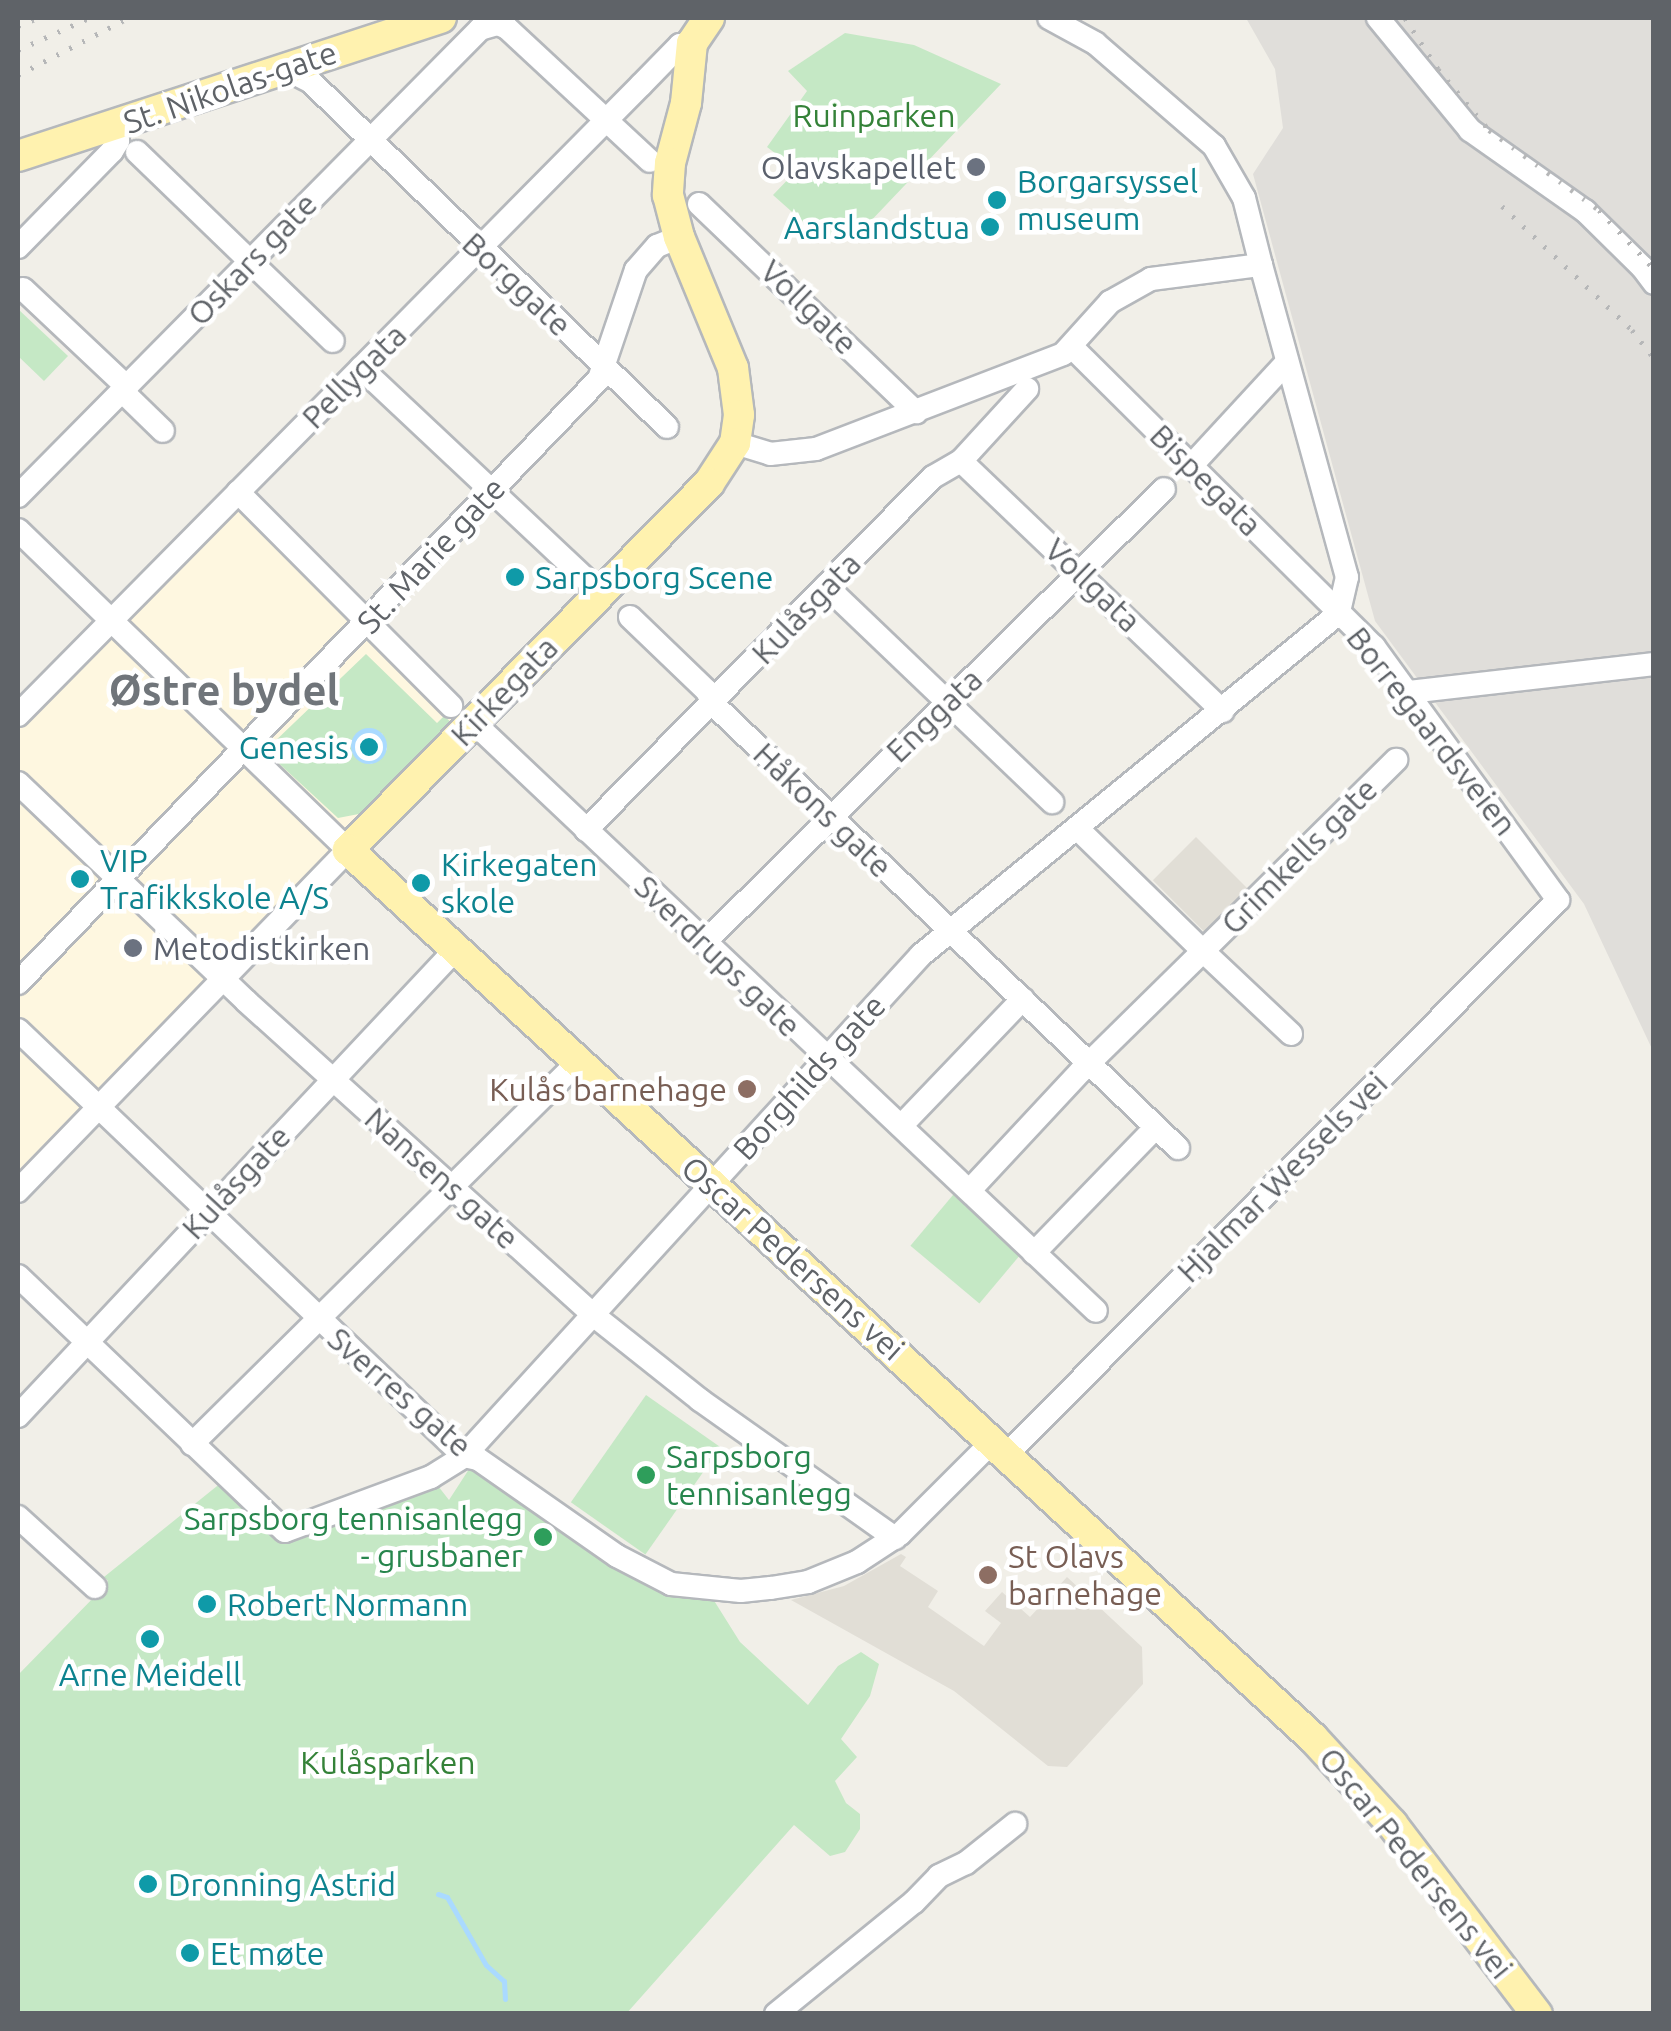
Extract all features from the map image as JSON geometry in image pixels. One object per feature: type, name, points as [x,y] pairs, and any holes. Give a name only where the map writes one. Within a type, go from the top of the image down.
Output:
[{"type":"main road","name":"St. Nikolas-gate","points":[[18,156],[441,18]]},
{"type":"main road","points":[[701,30],[668,179],[671,213],[679,237],[732,368],[738,392],[735,443]]},
{"type":"main road","name":"Kirkegata","points":[[348,850],[462,714],[708,483],[735,443]]},
{"type":"main road","name":"Oscar Pedersens vei","points":[[348,850],[1313,1738],[1361,1788],[1538,2014]]},
{"type":"street","name":"Borregaardsveien","points":[[1049,18],[1095,43],[1214,146],[1244,198],[1346,576],[1339,613],[1374,647],[1409,692],[1558,900]]},
{"type":"street","points":[[1378,18],[1470,130],[1584,211],[1642,266],[1654,284]]},
{"type":"street","name":"Oskars gate","points":[[18,496],[368,140],[488,25],[507,28],[605,121]]},
{"type":"street","name":"Pellygata","points":[[18,715],[680,45],[701,30]]},
{"type":"street","name":"Borggate","points":[[284,68],[310,81],[480,250],[667,427]]},
{"type":"street","points":[[605,121],[650,161]]},
{"type":"street","points":[[18,248],[112,151],[118,140],[116,126]]},
{"type":"street","points":[[138,152],[333,341]]},
{"type":"street","name":"Vollgate","points":[[699,204],[916,412]]},
{"type":"street","name":"St. Marie gate","points":[[18,983],[116,876],[600,379],[636,270],[657,246],[679,237]]},
{"type":"street","points":[[735,443],[770,454],[794,454],[1023,372],[1072,348],[1110,302],[1151,279],[1261,265]]},
{"type":"street","points":[[23,289],[163,431]]},
{"type":"street","name":"Bispegata","points":[[1072,348],[1339,613]]},
{"type":"street","points":[[1192,465],[1287,362]]},
{"type":"street","points":[[361,368],[587,580]]},
{"type":"street","name":"Kulåsgata","points":[[586,830],[933,477],[961,461],[1026,389]]},
{"type":"street","name":"Vollgata","points":[[961,461],[1223,711]]},
{"type":"street","name":"Enggata","points":[[704,943],[1164,488]]},
{"type":"street","name":"Sverdrups gate","points":[[238,492],[462,714],[1096,1311]]},
{"type":"street","name":"Oscar Pedersens vei","points":[[18,530],[348,850]]},
{"type":"street","points":[[826,586],[1052,802]]},
{"type":"street","name":"Borghilds gate","points":[[192,1444],[285,1531],[431,1477],[464,1456],[824,1057],[948,930],[1223,711],[1339,613]]},
{"type":"street","name":"Håkons gate","points":[[630,617],[707,691],[713,704],[1178,1148]]},
{"type":"street","points":[[1409,692],[1654,664]]},
{"type":"street","name":"Grimkells gate","points":[[1290,1034],[1203,951],[1396,760]]},
{"type":"street","name":"Nansens gate","points":[[18,783],[222,978],[592,1314],[700,1400],[895,1538]]},
{"type":"street","points":[[970,1190],[1090,1062],[1203,951],[1077,828]]},
{"type":"street","name":"Kirkegata","points":[[18,1191],[348,850]]},
{"type":"street","name":"Hjalmar Wessels vei","points":[[1000,1448],[1558,900]]},
{"type":"street","name":"Kulåsgate","points":[[18,1416],[456,949]]},
{"type":"street","points":[[901,1126],[1023,1000]]},
{"type":"street","name":"Sverres gate","points":[[18,1030],[464,1456],[478,1459],[617,1556],[671,1584],[741,1591],[808,1582],[857,1562],[895,1538],[1000,1448]]},
{"type":"street","points":[[18,1276],[192,1444],[577,1063]]},
{"type":"street","points":[[1034,1253],[1156,1127]]},
{"type":"street","points":[[18,1517],[94,1587]]},
{"type":"street","points":[[776,2014],[914,1902],[939,1876],[966,1863],[1015,1824]]},
{"type":"shaded area","points":[[1246,18],[1653,18],[1653,1051],[1584,904],[1375,621],[1253,174],[1283,128],[1275,69]]},
{"type":"shaded area","points":[[238,492],[463,717],[18,1176],[18,715]]},
{"type":"shaded area","points":[[1196,837],[1249,890],[1206,933],[1153,880]]},
{"type":"shaded area","points":[[901,1554],[906,1557],[900,1566],[938,1591],[928,1607],[984,1646],[1001,1623],[985,1611],[1002,1592],[1030,1617],[1067,1577],[1142,1647],[1143,1684],[1067,1767],[1048,1766],[954,1691],[791,1600],[844,1586]]},
{"type":"green space","name":"Ruinparken","points":[[845,33],[914,45],[1001,84],[867,225],[838,232],[827,243],[773,195],[797,170],[767,147],[807,91],[788,71]]},
{"type":"green space","points":[[18,309],[68,356],[44,381],[18,356]]},
{"type":"green space","points":[[366,654],[437,723],[444,716],[452,723],[364,813],[338,818],[273,758],[271,745]],"holes":[[[357,733],[382,733],[387,749],[381,759],[371,764],[352,753]]]},
{"type":"green space","points":[[958,1189],[1027,1247],[979,1304],[910,1246]]},
{"type":"green space","name":"Sarpsborg tennisanlegg","points":[[646,1395],[721,1447],[645,1555],[571,1502]]},
{"type":"green space","name":"Kulåsparken","points":[[473,1463],[713,1599],[740,1642],[808,1705],[838,1666],[861,1652],[879,1664],[870,1696],[841,1739],[857,1757],[835,1781],[846,1803],[860,1814],[860,1829],[845,1852],[830,1856],[794,1825],[626,2014],[18,2013],[18,1675],[99,1592],[108,1581],[104,1577],[227,1478],[275,1526],[431,1477],[449,1500]]},
{"type":"water","points":[[369,728],[382,733],[387,746],[382,759],[369,764],[356,759],[351,746],[356,733]]},
{"type":"waterway","points":[[438,1894],[447,1897],[486,1965],[504,1981],[505,1999]]},
{"type":"railway","points":[[18,26],[38,18]]},
{"type":"railway","points":[[18,50],[89,18]]},
{"type":"railway","points":[[18,75],[128,18]]},
{"type":"railway","points":[[1405,18],[1438,69],[1489,130],[1599,210],[1654,269]]},
{"type":"railway","points":[[1502,206],[1632,330],[1654,358]]},
{"type":"place","name":"Olavskapellet","points":[[976,167]]},
{"type":"place","name":"Borgarsyssel museum","points":[[997,200]]},
{"type":"place","name":"Aarslandstua","points":[[990,227]]},
{"type":"place","name":"Sarpsborg Scene","points":[[515,577]]},
{"type":"place","name":"Genesis","points":[[369,747]]},
{"type":"place","name":"VIP Trafikkskole A/S","points":[[80,879]]},
{"type":"place","name":"Kirkegaten skole","points":[[421,883]]},
{"type":"place","name":"Metodistkirken","points":[[133,948]]},
{"type":"place","name":"Kulås barnehage","points":[[747,1089]]},
{"type":"place","name":"Sarpsborg tennisanlegg","points":[[646,1475]]},
{"type":"place","name":"Sarpsborg tennisanlegg - grusbaner","points":[[543,1537]]},
{"type":"place","name":"St Olavs barnehage","points":[[988,1575]]},
{"type":"place","name":"Robert Normann","points":[[207,1604]]},
{"type":"place","name":"Arne Meidell","points":[[150,1639]]},
{"type":"place","name":"Dronning Astrid","points":[[148,1884]]},
{"type":"place","name":"Et møte","points":[[190,1953]]},
{"type":"district","name":"Østre bydel","points":[[224,690]]}]
